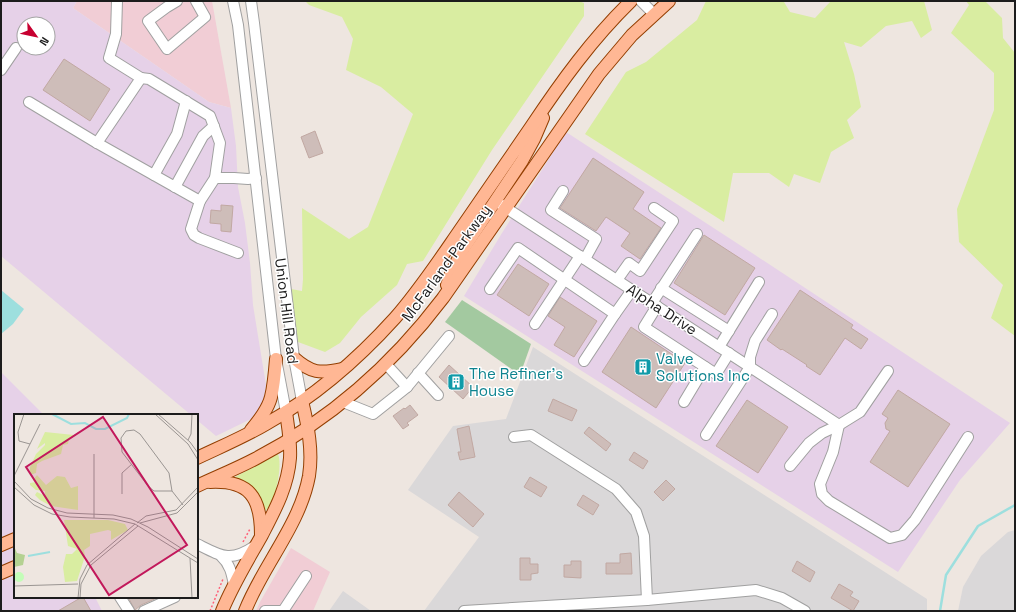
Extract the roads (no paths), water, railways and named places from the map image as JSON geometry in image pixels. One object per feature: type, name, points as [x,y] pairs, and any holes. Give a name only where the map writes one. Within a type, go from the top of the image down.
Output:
[{"type":"main road","name":"McFarland Parkway","points":[[198,458],[247,434],[286,412],[343,369],[379,335],[408,302],[434,268],[549,100],[586,50],[606,26],[631,1]]},
{"type":"main road","name":"McFarland Parkway","points":[[201,484],[255,459],[308,428],[342,402],[386,364],[444,298],[599,74],[632,35],[669,1]]},
{"type":"main road","points":[[444,298],[451,274],[462,251],[522,161],[534,139],[549,100]]},
{"type":"main road","points":[[294,358],[310,370],[329,372],[343,369]]},
{"type":"main road","points":[[247,434],[265,411],[271,398],[276,359]]},
{"type":"main road","name":"Union Hill Road","points":[[246,611],[254,592],[295,517],[309,476],[310,463],[308,428],[302,401]]},
{"type":"main road","name":"Union Hill Road","points":[[222,611],[234,585],[279,502],[284,487],[290,460],[290,439],[286,412]]},
{"type":"main road","points":[[201,484],[221,482],[233,484],[249,492],[256,503],[261,524],[258,542]]},
{"type":"main road","points":[[1,545],[14,539]]},
{"type":"main road","points":[[1,562],[14,566]]},
{"type":"main road","points":[[1,573],[14,566]]},
{"type":"street","points":[[116,1],[116,34],[109,58],[141,78],[149,79],[210,116],[220,143],[215,178],[200,200],[191,229],[194,235],[199,238],[238,253]]},
{"type":"street","points":[[157,1],[167,6]]},
{"type":"street","points":[[177,1],[167,6],[148,21],[167,49],[205,17],[196,1]]},
{"type":"street","name":"Union Hill Road","points":[[233,1],[238,25],[276,359],[286,412]]},
{"type":"street","name":"Union Hill Road","points":[[250,1],[254,23],[294,358],[302,401]]},
{"type":"street","points":[[641,1],[654,14]]},
{"type":"street","points":[[1,70],[16,48]]},
{"type":"street","points":[[97,143],[141,78]]},
{"type":"street","points":[[154,175],[177,134],[186,101]]},
{"type":"street","points":[[29,102],[97,143],[200,200]]},
{"type":"street","points":[[175,186],[203,136],[214,126]]},
{"type":"street","points":[[215,178],[256,178]]},
{"type":"street","points":[[535,324],[564,279],[596,239],[551,210],[563,191]]},
{"type":"street","name":"Alpha Drive","points":[[485,194],[840,425]]},
{"type":"street","points":[[617,280],[629,263],[640,271],[673,221],[654,208]]},
{"type":"street","points":[[697,234],[661,288],[644,327],[716,374],[729,353]]},
{"type":"street","points":[[490,288],[518,248],[615,314]]},
{"type":"street","points":[[719,347],[759,282]]},
{"type":"street","points":[[661,288],[729,331]]},
{"type":"street","points":[[584,360],[632,290]]},
{"type":"street","points":[[706,435],[750,367],[750,357],[755,341],[772,314]]},
{"type":"street","points":[[342,402],[373,414],[407,387],[449,336]]},
{"type":"street","points":[[386,364],[407,387]]},
{"type":"street","points":[[684,402],[705,367]]},
{"type":"street","points":[[790,466],[809,443],[822,433],[840,425],[860,412],[888,371]]},
{"type":"street","points":[[418,373],[438,395]]},
{"type":"street","points":[[840,425],[833,452],[820,484],[822,494],[829,501],[890,538],[902,535],[915,520],[968,437]]},
{"type":"street","points":[[514,438],[531,435],[616,489],[636,512],[644,536],[647,600]]},
{"type":"street","points":[[221,556],[236,556],[246,552],[258,542]]},
{"type":"street","points":[[198,544],[221,556],[228,563],[234,585]]},
{"type":"street","points":[[265,611],[283,610],[306,576]]},
{"type":"street","points":[[464,611],[647,600],[756,590],[782,598],[805,611]]},
{"type":"street","points":[[120,598],[128,611]]},
{"type":"street","points":[[144,611],[173,598]]},
{"type":"water","points":[[1,290],[24,309],[13,324],[1,334]]},
{"type":"waterway","points":[[940,611],[946,575],[978,526],[1015,505]]},
{"type":"place","name":"Valve Solutions Inc","points":[[643,367]]},
{"type":"place","name":"The Refiner's House","points":[[456,382]]}]
